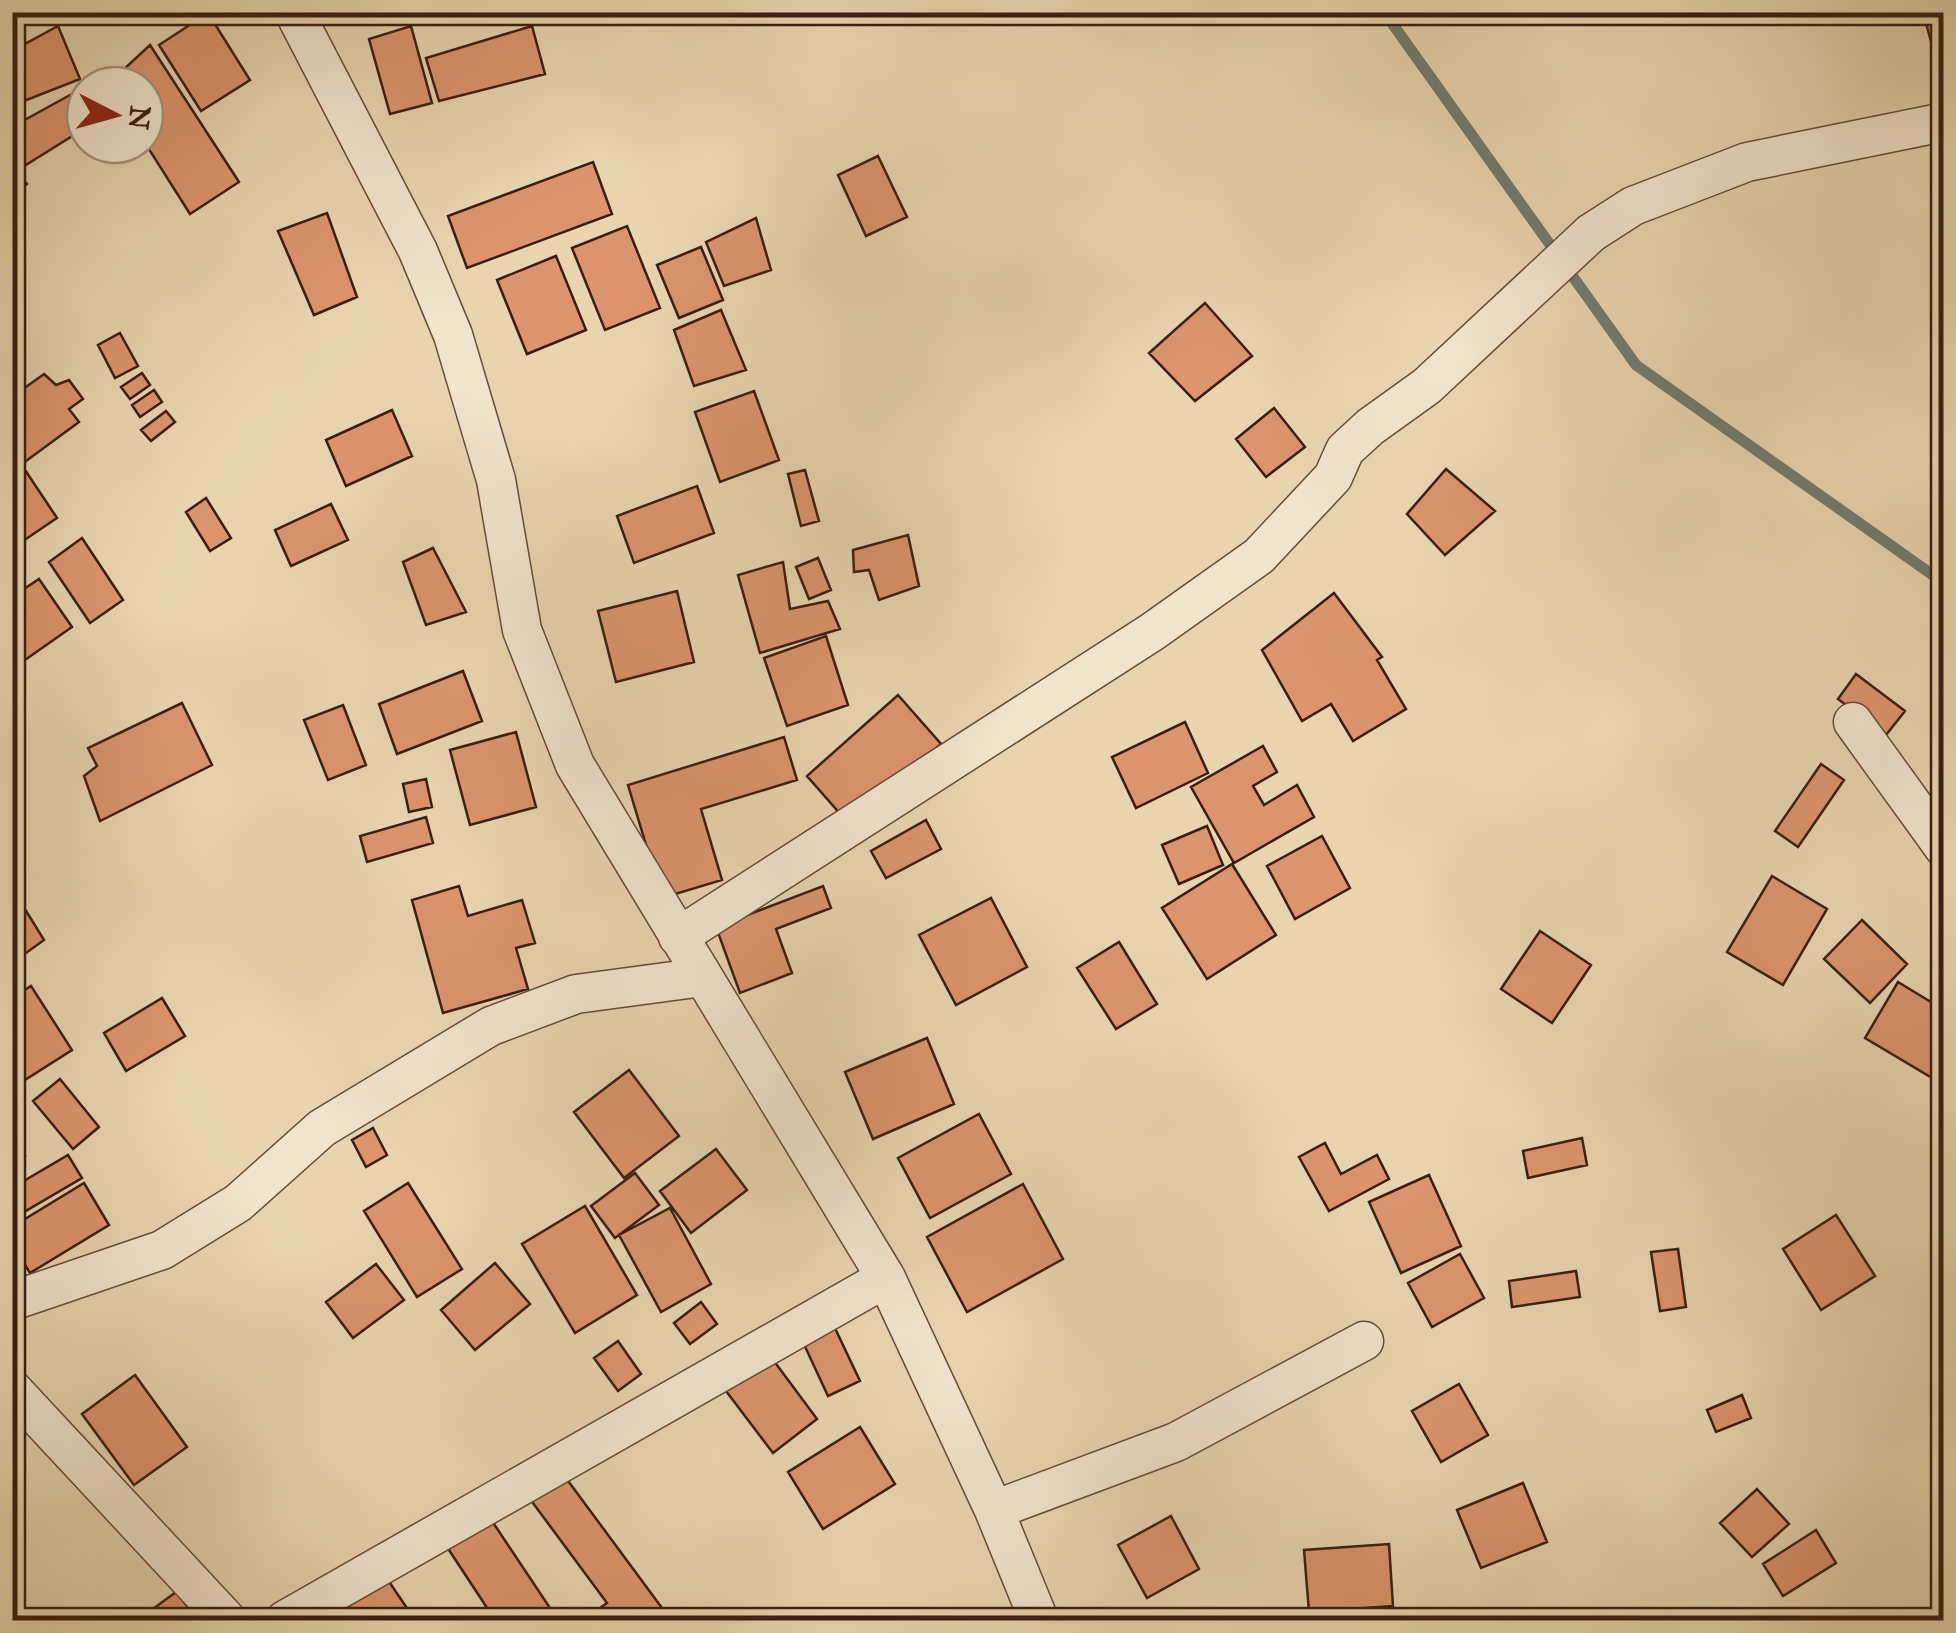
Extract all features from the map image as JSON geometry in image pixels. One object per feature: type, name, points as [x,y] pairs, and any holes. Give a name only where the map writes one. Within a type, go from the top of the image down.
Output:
[{"type":"street","points":[[294,12],[418,251],[453,335],[496,480],[522,630],[574,765],[886,1278],[994,1510],[1039,1620]]},
{"type":"street","points":[[678,937],[1152,632],[1260,556],[1334,476],[1345,450],[1427,386],[1591,233],[1632,206],[1746,162],[1944,122]]},
{"type":"street","points":[[1853,722],[1944,848]]},
{"type":"street","points":[[12,1301],[162,1250],[238,1203],[322,1128],[491,1026],[576,994],[703,976]]},
{"type":"street","points":[[285,1620],[886,1278]]},
{"type":"street","points":[[994,1510],[1176,1442],[1364,1340]]},
{"type":"street","points":[[12,1389],[227,1620]]},
{"type":"building","points":[[1944,12],[1944,42],[1932,45],[1924,16]]},
{"type":"building","points":[[208,13],[250,80],[201,111],[159,45]]},
{"type":"building","points":[[58,26],[74,65],[65,65],[65,85],[14,105],[12,51]]},
{"type":"building","points":[[411,26],[432,103],[390,114],[369,39]]},
{"type":"building","points":[[532,26],[545,74],[439,101],[426,58]]},
{"type":"building","points":[[150,45],[163,65],[128,65]]},
{"type":"building","points":[[165,68],[239,182],[190,214],[159,165],[165,165]]},
{"type":"building","points":[[65,98],[65,140],[21,168],[12,155],[12,127]]},
{"type":"building","points":[[878,156],[907,217],[866,236],[838,175]]},
{"type":"building","points":[[593,162],[612,214],[467,268],[448,216]]},
{"type":"building","points":[[12,167],[27,184],[12,197]]},
{"type":"building","points":[[327,213],[357,297],[314,315],[278,231]]},
{"type":"building","points":[[756,218],[771,270],[724,286],[706,242]]},
{"type":"building","points":[[627,226],[660,308],[605,330],[572,248]]},
{"type":"building","points":[[701,247],[723,300],[679,318],[657,265]]},
{"type":"building","points":[[556,256],[586,330],[527,354],[497,280]]},
{"type":"building","points":[[1205,303],[1252,356],[1195,401],[1149,353]]},
{"type":"building","points":[[721,310],[746,370],[694,386],[674,330]]},
{"type":"building","points":[[120,333],[138,366],[115,378],[98,345]]},
{"type":"building","points":[[142,373],[150,385],[130,399],[121,387]]},
{"type":"building","points":[[44,374],[56,385],[69,380],[83,399],[69,409],[79,422],[26,461],[12,442],[12,397]]},
{"type":"building","points":[[154,390],[162,402],[140,417],[132,405]]},
{"type":"building","points":[[754,391],[779,460],[720,482],[695,412]]},
{"type":"building","points":[[1274,408],[1305,447],[1266,477],[1236,439]]},
{"type":"building","points":[[392,410],[412,456],[346,486],[326,440]]},
{"type":"building","points":[[166,411],[175,422],[151,441],[141,430]]},
{"type":"building","points":[[17,458],[57,518],[20,543],[12,531],[12,461]]},
{"type":"building","points":[[1446,469],[1495,511],[1445,555],[1407,514]]},
{"type":"building","points":[[805,470],[819,521],[801,526],[788,474]]},
{"type":"building","points":[[697,486],[714,533],[634,563],[617,516]]},
{"type":"building","points":[[206,498],[231,538],[210,551],[186,512]]},
{"type":"building","points":[[331,504],[348,540],[291,566],[275,530]]},
{"type":"building","points":[[908,535],[919,586],[879,600],[869,570],[854,572],[853,550]]},
{"type":"building","points":[[82,538],[123,600],[90,623],[49,562]]},
{"type":"building","points":[[433,548],[466,612],[426,625],[403,562]]},
{"type":"building","points":[[818,558],[831,590],[809,599],[796,567]]},
{"type":"building","points":[[783,562],[790,609],[828,601],[840,629],[760,653],[738,575]]},
{"type":"building","points":[[39,579],[72,627],[12,669],[12,597]]},
{"type":"building","points":[[677,591],[694,662],[616,682],[598,611]]},
{"type":"building","points":[[1334,593],[1382,657],[1377,660],[1406,709],[1353,741],[1331,704],[1302,721],[1262,650]]},
{"type":"building","points":[[826,636],[848,705],[787,726],[764,658]]},
{"type":"building","points":[[463,671],[482,721],[397,754],[379,704]]},
{"type":"building","points":[[1856,674],[1905,711],[1886,735],[1838,699]]},
{"type":"building","points":[[898,695],[941,744],[850,825],[807,776]]},
{"type":"building","points":[[182,703],[212,765],[100,821],[84,776],[97,766],[88,748]]},
{"type":"building","points":[[343,705],[366,765],[328,780],[304,720]]},
{"type":"building","points":[[1185,722],[1208,773],[1136,808],[1112,757]]},
{"type":"building","points":[[516,732],[536,807],[470,825],[450,750]]},
{"type":"building","points":[[784,737],[797,780],[701,809],[722,880],[662,898],[628,785]]},
{"type":"building","points":[[1263,746],[1277,772],[1253,786],[1264,805],[1297,785],[1314,817],[1234,863],[1191,787]]},
{"type":"building","points":[[1821,764],[1844,780],[1798,847],[1775,831]]},
{"type":"building","points":[[426,779],[432,807],[409,812],[403,784]]},
{"type":"building","points":[[426,817],[433,843],[367,862],[360,836]]},
{"type":"building","points":[[926,820],[941,849],[886,878],[871,851]]},
{"type":"building","points":[[1207,826],[1223,865],[1179,884],[1162,845]]},
{"type":"building","points":[[1322,836],[1350,888],[1295,919],[1267,866]]},
{"type":"building","points":[[1232,864],[1276,935],[1207,979],[1162,908]]},
{"type":"building","points":[[1772,876],[1827,909],[1783,985],[1727,952]]},
{"type":"building","points":[[459,886],[468,916],[522,900],[535,943],[516,948],[528,989],[443,1013],[412,900]]},
{"type":"building","points":[[823,886],[831,908],[776,929],[792,973],[740,993],[716,927]]},
{"type":"building","points":[[12,888],[44,940],[12,963]]},
{"type":"building","points":[[991,898],[1027,967],[956,1005],[919,935]]},
{"type":"building","points":[[1862,920],[1907,964],[1870,1003],[1824,959]]},
{"type":"building","points":[[1540,931],[1591,965],[1552,1023],[1501,989]]},
{"type":"building","points":[[1119,942],[1157,1004],[1116,1029],[1077,968]]},
{"type":"building","points":[[1898,982],[1944,1010],[1944,1075],[1939,1082],[1865,1038]]},
{"type":"building","points":[[31,986],[72,1050],[17,1085],[12,1078],[12,998]]},
{"type":"building","points":[[162,998],[185,1036],[126,1071],[104,1033]]},
{"type":"building","points":[[927,1038],[954,1104],[873,1139],[845,1072]]},
{"type":"building","points":[[629,1070],[679,1136],[624,1178],[574,1112]]},
{"type":"building","points":[[60,1079],[99,1127],[73,1149],[33,1101]]},
{"type":"building","points":[[979,1114],[1011,1174],[930,1218],[898,1158]]},
{"type":"building","points":[[373,1128],[387,1155],[366,1167],[352,1140]]},
{"type":"building","points":[[12,1134],[25,1156],[12,1163]]},
{"type":"building","points":[[1582,1138],[1587,1165],[1528,1178],[1523,1151]]},
{"type":"building","points":[[1325,1143],[1341,1174],[1377,1155],[1389,1179],[1329,1211],[1299,1157]]},
{"type":"building","points":[[716,1149],[747,1190],[691,1233],[660,1191]]},
{"type":"building","points":[[68,1155],[82,1178],[12,1219],[12,1188]]},
{"type":"building","points":[[635,1173],[659,1205],[615,1238],[591,1206]]},
{"type":"building","points":[[1429,1175],[1461,1246],[1401,1273],[1369,1202]]},
{"type":"building","points":[[84,1183],[109,1225],[30,1273],[12,1243],[12,1227]]},
{"type":"building","points":[[408,1183],[462,1269],[417,1297],[364,1211]]},
{"type":"building","points":[[1023,1184],[1063,1259],[967,1312],[927,1237]]},
{"type":"building","points":[[585,1206],[637,1295],[575,1333],[522,1244]]},
{"type":"building","points":[[670,1208],[711,1284],[661,1312],[619,1235]]},
{"type":"building","points":[[1836,1215],[1875,1276],[1821,1310],[1783,1249]]},
{"type":"building","points":[[1678,1249],[1686,1307],[1660,1311],[1651,1252]]},
{"type":"building","points":[[1460,1254],[1484,1298],[1432,1327],[1408,1283]]},
{"type":"building","points":[[495,1263],[530,1304],[475,1350],[441,1310]]},
{"type":"building","points":[[376,1264],[404,1300],[353,1338],[326,1302]]},
{"type":"building","points":[[1576,1271],[1580,1297],[1512,1307],[1509,1281]]},
{"type":"building","points":[[701,1302],[717,1324],[690,1344],[674,1323]]},
{"type":"building","points":[[833,1324],[860,1381],[828,1396],[801,1338]]},
{"type":"building","points":[[618,1341],[641,1374],[618,1391],[594,1358]]},
{"type":"building","points":[[771,1357],[817,1419],[773,1453],[726,1391]]},
{"type":"building","points":[[135,1375],[187,1447],[134,1485],[82,1414]]},
{"type":"building","points":[[1459,1384],[1488,1435],[1441,1462],[1412,1411]]},
{"type":"building","points":[[1742,1395],[1751,1418],[1716,1432],[1707,1410]]},
{"type":"building","points":[[860,1427],[895,1484],[823,1529],[788,1472]]},
{"type":"building","points":[[563,1474],[662,1608],[646,1620],[583,1620],[607,1603],[530,1499]]},
{"type":"building","points":[[1523,1483],[1547,1542],[1481,1568],[1457,1510]]},
{"type":"building","points":[[1757,1489],[1789,1524],[1752,1557],[1720,1523]]},
{"type":"building","points":[[1171,1516],[1199,1569],[1147,1598],[1118,1545]]},
{"type":"building","points":[[490,1518],[558,1620],[495,1620],[447,1547]]},
{"type":"building","points":[[1816,1530],[1836,1563],[1783,1596],[1763,1564]]},
{"type":"building","points":[[1389,1544],[1393,1606],[1309,1612],[1304,1550]]},
{"type":"building","points":[[388,1580],[415,1620],[353,1620],[345,1608]]},
{"type":"building","points":[[176,1592],[198,1620],[138,1620]]},
{"type":"waterway","points":[[1384,12],[1636,365],[1944,583]]}]
